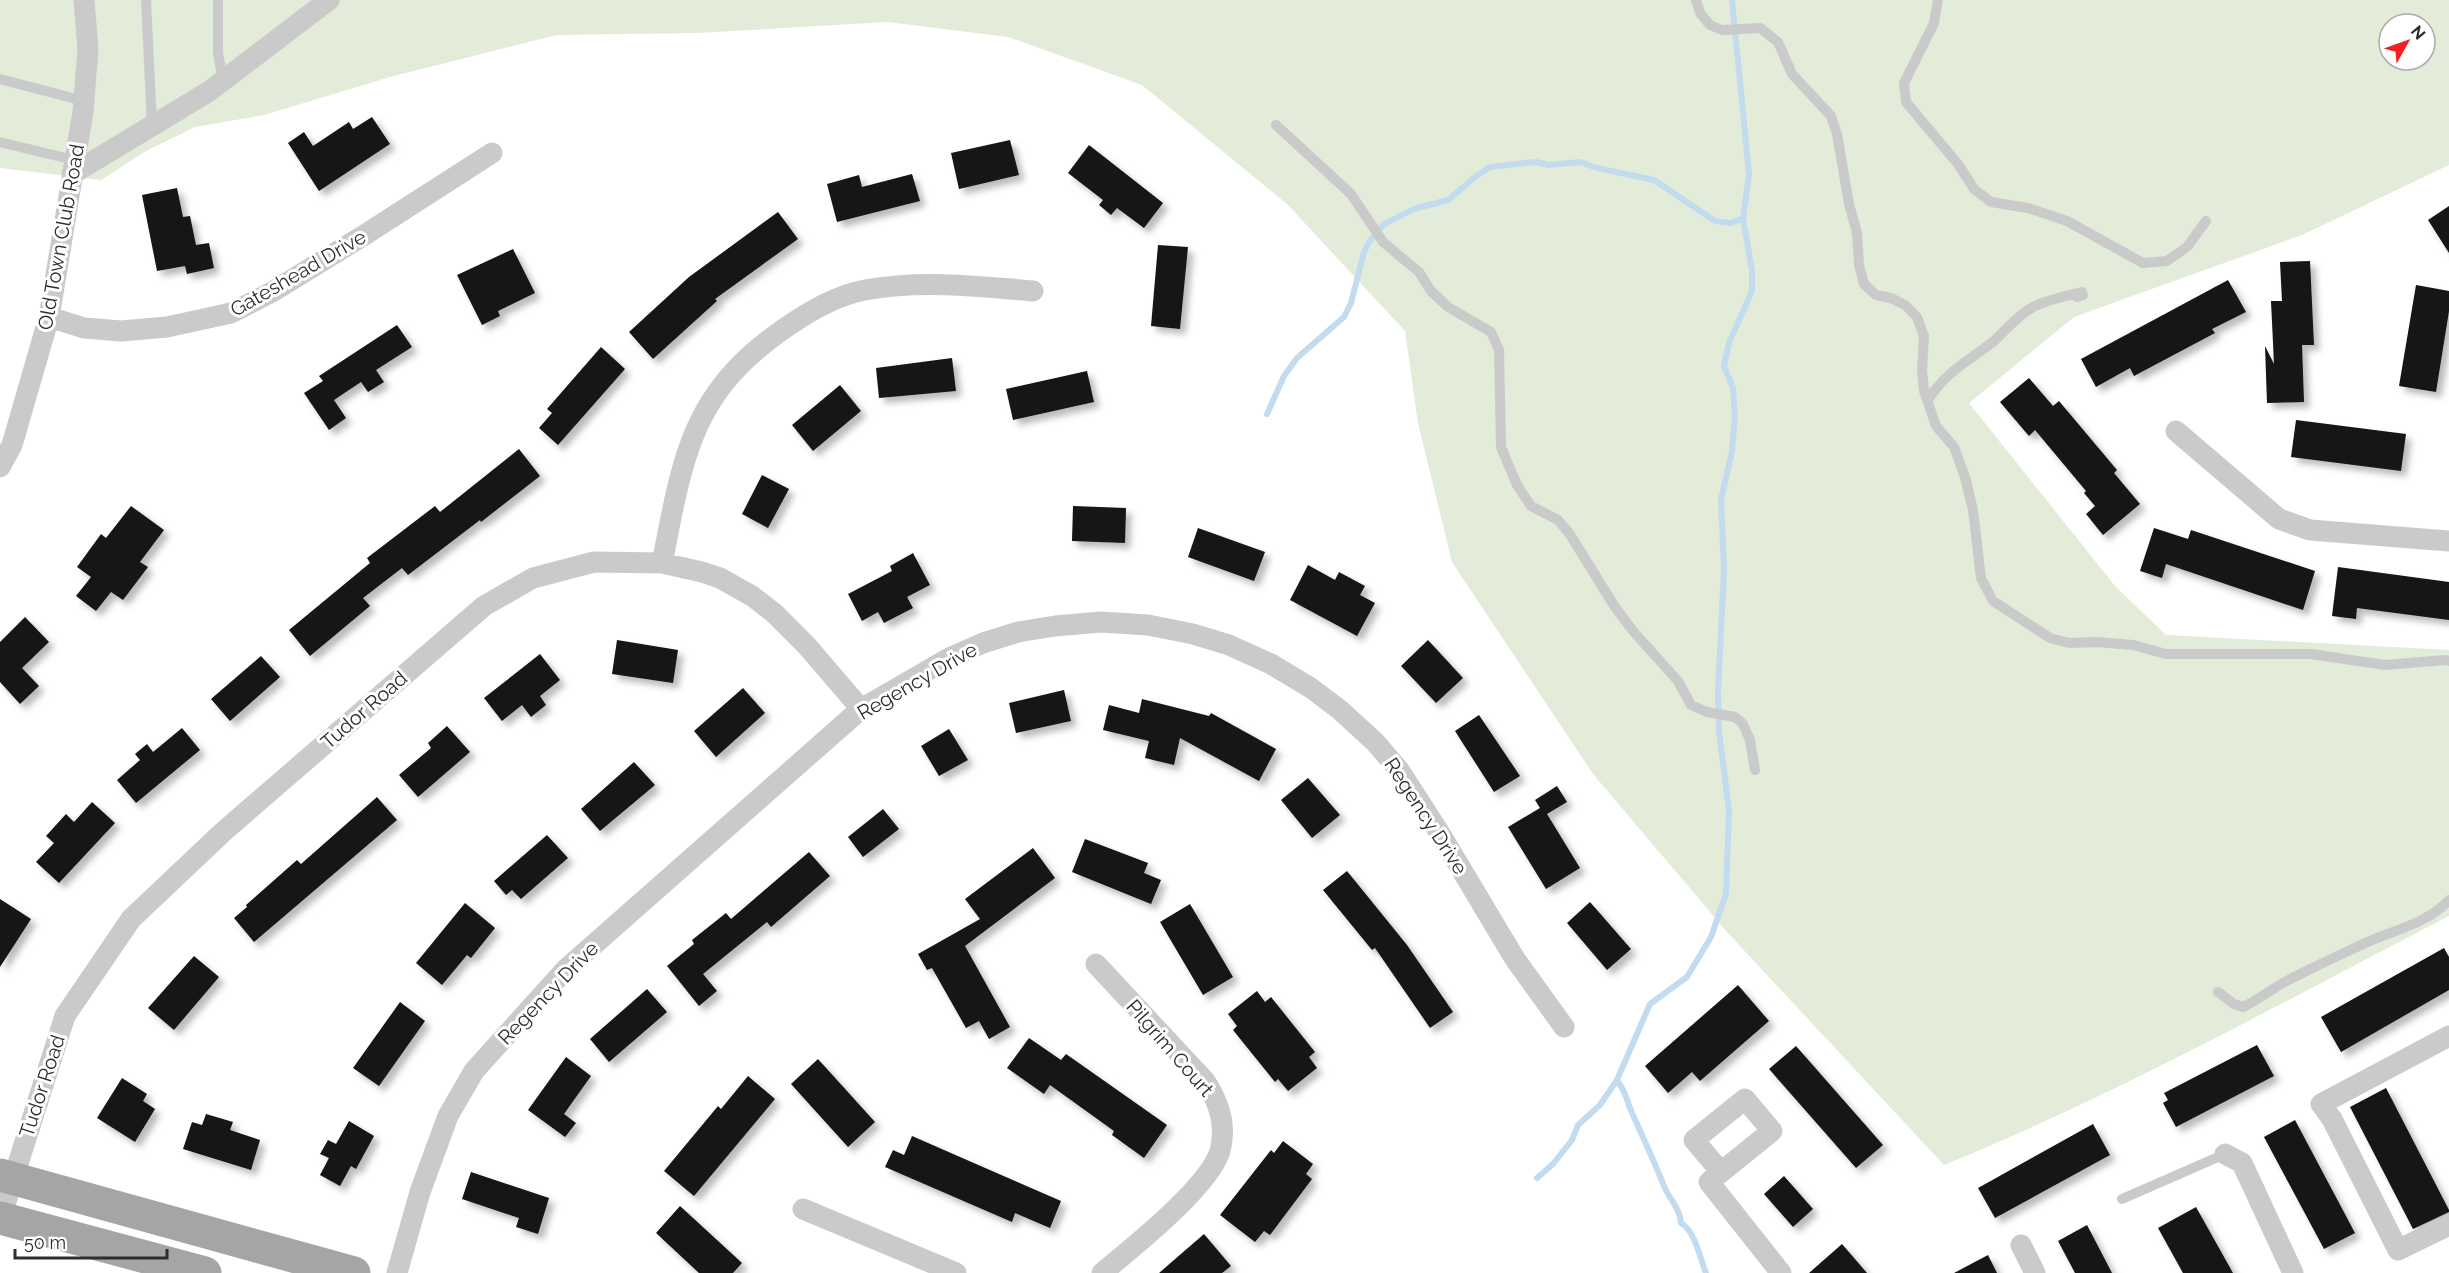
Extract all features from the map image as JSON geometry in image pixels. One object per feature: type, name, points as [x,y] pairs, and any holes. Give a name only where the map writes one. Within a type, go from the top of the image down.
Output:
[{"type":"main road","points":[[6,1177],[354,1273]]},
{"type":"main road","points":[[0,1218],[205,1273]]},
{"type":"street","name":"Old Town Club Road","points":[[0,467],[12,445],[49,317],[84,101],[88,49],[84,0]]},
{"type":"street","points":[[73,167],[152,125],[223,81],[329,0]]},
{"type":"street","name":"Gateshead Drive","points":[[49,317],[84,328],[121,331],[167,327],[231,313],[272,292],[348,246],[492,153]]},
{"type":"street","points":[[662,563],[679,481],[689,446],[719,388],[737,366],[764,342],[836,299],[863,291],[900,285],[964,285],[1033,291]]},
{"type":"street","points":[[2176,431],[2279,519],[2310,530],[2449,541]]},
{"type":"street","name":"Tudor Road","points":[[0,1218],[6,1177],[65,1017],[131,919],[223,832],[484,606],[533,578],[594,562],[662,563],[720,578],[752,596],[774,613],[861,709]]},
{"type":"street","name":"Regency Drive","points":[[398,1273],[420,1192],[448,1116],[474,1071],[565,970],[861,709],[949,658],[983,643],[1018,632],[1101,622],[1148,625],[1193,634],[1229,645],[1260,659],[1311,688],[1340,710],[1375,742],[1398,770],[1439,832],[1515,959],[1564,1027]]},
{"type":"street","name":"Pilgrim Court","points":[[1096,964],[1204,1081],[1215,1096],[1221,1115],[1223,1134],[1220,1152],[1199,1183],[1160,1223],[1102,1273]]},
{"type":"street","points":[[2449,1036],[2321,1104],[2332,1119],[2398,1250],[2449,1225]]},
{"type":"street","points":[[2225,1154],[2242,1163],[2294,1273]]},
{"type":"street","points":[[1715,1177],[1781,1273]]},
{"type":"street","points":[[803,1209],[956,1273]]},
{"type":"street","points":[[2021,1245],[2035,1273]]},
{"type":"lane","points":[[146,0],[152,125]]},
{"type":"lane","points":[[218,0],[218,53],[223,81]]},
{"type":"lane","points":[[1696,0],[1700,13],[1710,25],[1722,30],[1760,28],[1778,42],[1792,74],[1831,116],[1838,134],[1849,204],[1857,233],[1859,265],[1864,284],[1876,295],[1891,298],[1905,305],[1917,317],[1924,336],[1922,370],[1924,391],[1936,426],[1954,447],[1965,477],[1973,510],[1980,578],[1993,601],[2050,638],[2068,643],[2097,642],[2133,645],[2166,654],[2311,654],[2385,664],[2449,661]]},
{"type":"lane","points":[[1938,0],[1934,23],[1904,83],[1906,102],[1958,164],[1974,189],[1991,202],[2028,208],[2067,221],[2143,263],[2167,261],[2187,247],[2206,221]]},
{"type":"lane","points":[[0,79],[84,101]]},
{"type":"lane","points":[[1276,125],[1352,194],[1383,242],[1419,272],[1431,291],[1448,307],[1491,332],[1499,350],[1501,447],[1531,506],[1558,520],[1569,533],[1633,631],[1678,681],[1690,705],[1707,712],[1730,715],[1743,724],[1753,755],[1755,770]]},
{"type":"lane","points":[[0,142],[73,167]]},
{"type":"lane","points":[[1928,400],[1938,384],[1954,368],[1994,340],[2030,309],[2052,299],[2074,294]]},
{"type":"lane","points":[[2218,992],[2234,1004],[2243,1007],[2259,1000],[2281,984],[2365,943],[2438,912],[2449,900]]},
{"type":"lane","points":[[2122,1199],[2225,1154]]},
{"type":"green space","points":[[0,0],[2449,0],[2449,165],[2302,235],[2074,317],[1969,403],[2115,586],[2166,635],[2449,650],[2449,916],[2136,1078],[1944,1165],[1727,932],[1593,774],[1452,562],[1418,423],[1405,331],[1287,204],[1142,85],[1008,37],[887,22],[698,33],[557,35],[390,77],[264,115],[195,127],[146,151],[101,180],[0,168]]},
{"type":"building","points":[[372,117],[390,144],[319,191],[288,143],[304,132],[313,146],[349,122],[353,129]]},
{"type":"building","points":[[1010,140],[1019,175],[959,189],[951,153]]},
{"type":"building","points":[[1089,145],[1163,203],[1144,228],[1117,208],[1111,215],[1099,205],[1103,200],[1068,173]]},
{"type":"building","points":[[912,174],[920,201],[837,222],[827,184],[859,175],[862,187]]},
{"type":"building","points":[[177,188],[183,217],[190,216],[196,245],[209,243],[214,268],[187,274],[185,266],[157,271],[142,195]]},
{"type":"building","points":[[2449,206],[2449,253],[2428,220]]},
{"type":"building","points":[[778,212],[798,239],[715,299],[717,301],[653,359],[629,332],[689,277]]},
{"type":"building","points":[[1158,245],[1188,247],[1180,329],[1151,326]]},
{"type":"building","points":[[513,249],[535,293],[498,311],[500,316],[482,325],[457,275]]},
{"type":"building","points":[[2310,261],[2314,345],[2302,345],[2304,402],[2267,403],[2265,346],[2274,364],[2271,301],[2282,301],[2280,262]]},
{"type":"building","points":[[2228,280],[2246,312],[2212,329],[2215,333],[2134,376],[2130,368],[2096,387],[2081,359]]},
{"type":"building","points":[[2416,285],[2449,291],[2449,311],[2436,392],[2399,386]]},
{"type":"building","points":[[397,325],[412,347],[376,370],[384,382],[368,392],[361,382],[334,400],[346,418],[329,430],[304,393],[323,381],[319,376]]},
{"type":"building","points":[[601,347],[625,369],[558,445],[539,428],[552,413],[547,409]]},
{"type":"building","points":[[952,358],[956,391],[879,398],[876,368]]},
{"type":"building","points":[[1087,371],[1094,402],[1013,420],[1006,389]]},
{"type":"building","points":[[2029,378],[2053,406],[2059,401],[2117,470],[2114,473],[2140,504],[2103,535],[2086,514],[2095,506],[2084,493],[2086,491],[2035,430],[2029,436],[2000,402]]},
{"type":"building","points":[[840,385],[861,411],[813,451],[792,425]]},
{"type":"building","points":[[2296,420],[2406,434],[2401,471],[2291,457]]},
{"type":"building","points":[[519,449],[540,476],[408,575],[402,568],[363,598],[370,606],[310,656],[289,630],[370,563],[367,558],[435,506],[440,512]]},
{"type":"building","points":[[762,475],[789,489],[768,528],[742,514]]},
{"type":"building","points":[[131,506],[164,530],[140,562],[148,567],[123,600],[111,592],[96,611],[76,596],[91,577],[77,567],[101,534],[106,538]]},
{"type":"building","points":[[1073,506],[1126,508],[1125,543],[1072,541]]},
{"type":"building","points":[[1198,528],[1265,552],[1254,581],[1188,557]]},
{"type":"building","points":[[2154,528],[2188,539],[2191,530],[2315,571],[2303,610],[2166,564],[2162,578],[2140,571]]},
{"type":"building","points":[[913,553],[930,585],[907,597],[913,608],[884,623],[878,612],[862,621],[848,594],[892,571],[890,566]]},
{"type":"building","points":[[1308,565],[1335,580],[1339,572],[1365,586],[1360,595],[1375,603],[1357,636],[1290,600]]},
{"type":"building","points":[[2338,567],[2449,582],[2449,620],[2357,608],[2356,619],[2332,616]]},
{"type":"building","points":[[25,617],[49,642],[22,668],[39,686],[20,704],[0,682],[0,642]]},
{"type":"building","points":[[617,640],[678,650],[673,683],[612,674]]},
{"type":"building","points":[[1428,640],[1463,678],[1436,703],[1401,666]]},
{"type":"building","points":[[540,654],[560,680],[540,696],[546,705],[531,717],[522,705],[502,721],[484,698]]},
{"type":"building","points":[[261,656],[280,677],[230,721],[211,699]]},
{"type":"building","points":[[743,688],[765,713],[716,757],[694,731]]},
{"type":"building","points":[[1064,690],[1071,721],[1016,733],[1009,703]]},
{"type":"building","points":[[1142,699],[1209,716],[1211,713],[1276,749],[1259,781],[1180,738],[1174,765],[1145,758],[1149,741],[1103,730],[1109,705],[1139,713]]},
{"type":"building","points":[[1479,715],[1520,776],[1494,792],[1455,731]]},
{"type":"building","points":[[447,726],[470,752],[418,797],[399,775],[431,748],[428,743]]},
{"type":"building","points":[[182,728],[200,750],[136,803],[117,780],[140,760],[135,754],[147,744],[153,752]]},
{"type":"building","points":[[949,729],[968,760],[939,776],[921,746]]},
{"type":"building","points":[[634,762],[655,785],[600,831],[581,809]]},
{"type":"building","points":[[1308,778],[1340,815],[1312,838],[1281,800]]},
{"type":"building","points":[[1557,786],[1567,802],[1547,814],[1580,868],[1546,889],[1508,827],[1540,808],[1535,800]]},
{"type":"building","points":[[377,797],[397,820],[254,942],[234,918],[297,860],[301,864]]},
{"type":"building","points":[[92,802],[115,823],[59,883],[36,862],[54,843],[46,836],[66,814],[74,822]]},
{"type":"building","points":[[883,809],[899,829],[863,857],[848,837]]},
{"type":"building","points":[[547,835],[568,858],[521,899],[512,890],[506,895],[494,881]]},
{"type":"building","points":[[1085,839],[1148,863],[1144,873],[1161,880],[1151,904],[1072,872]]},
{"type":"building","points":[[1033,848],[1055,878],[965,946],[1010,1027],[989,1039],[979,1021],[966,1028],[932,968],[927,970],[918,954],[980,919],[965,899]]},
{"type":"building","points":[[809,852],[830,876],[771,927],[767,922],[703,974],[717,991],[699,1006],[667,966],[694,944],[692,940],[726,913],[731,919]]},
{"type":"building","points":[[1347,871],[1407,945],[1453,1012],[1430,1028],[1375,948],[1372,950],[1323,890]]},
{"type":"building","points":[[0,899],[31,919],[0,967]]},
{"type":"building","points":[[1590,902],[1631,949],[1607,970],[1567,923]]},
{"type":"building","points":[[465,903],[495,928],[471,958],[467,955],[442,985],[416,963]]},
{"type":"building","points":[[1190,904],[1233,977],[1203,995],[1160,922]]},
{"type":"building","points":[[2444,948],[2449,957],[2449,990],[2341,1052],[2321,1017]]},
{"type":"building","points":[[194,956],[219,977],[174,1030],[148,1008]]},
{"type":"building","points":[[1738,985],[1769,1021],[1700,1081],[1692,1072],[1668,1093],[1645,1066]]},
{"type":"building","points":[[647,989],[667,1012],[609,1062],[590,1039]]},
{"type":"building","points":[[1257,991],[1265,1002],[1271,997],[1315,1052],[1309,1057],[1317,1068],[1288,1091],[1278,1079],[1275,1082],[1233,1030],[1237,1026],[1228,1014]]},
{"type":"building","points":[[400,1002],[425,1021],[379,1086],[353,1068]]},
{"type":"building","points":[[1029,1038],[1061,1060],[1066,1054],[1167,1125],[1144,1158],[1112,1135],[1114,1131],[1050,1085],[1044,1094],[1007,1068]]},
{"type":"building","points":[[2257,1045],[2274,1076],[2176,1127],[2163,1103],[2168,1100],[2164,1093]]},
{"type":"building","points":[[1796,1046],[1883,1145],[1856,1168],[1769,1069]]},
{"type":"building","points":[[566,1057],[591,1076],[564,1114],[576,1123],[565,1137],[528,1110]]},
{"type":"building","points":[[818,1059],[875,1122],[848,1147],[791,1084]]},
{"type":"building","points":[[748,1076],[775,1099],[694,1196],[664,1171],[718,1106],[721,1109]]},
{"type":"building","points":[[122,1078],[147,1094],[143,1101],[155,1109],[135,1142],[97,1118]]},
{"type":"building","points":[[2386,1088],[2449,1210],[2413,1229],[2350,1107]]},
{"type":"building","points":[[206,1114],[233,1122],[230,1130],[260,1140],[251,1170],[183,1149],[192,1122],[202,1125]]},
{"type":"building","points":[[2295,1120],[2355,1233],[2324,1249],[2264,1137]]},
{"type":"building","points":[[349,1121],[374,1136],[356,1169],[351,1166],[340,1186],[320,1175],[329,1158],[320,1154],[328,1140],[336,1144]]},
{"type":"building","points":[[2093,1124],[2110,1155],[1995,1218],[1978,1188]]},
{"type":"building","points":[[912,1136],[1061,1201],[1050,1228],[1015,1213],[1012,1222],[885,1167],[893,1150],[904,1155]]},
{"type":"building","points":[[1283,1141],[1313,1164],[1306,1174],[1312,1179],[1270,1235],[1264,1231],[1255,1242],[1220,1215],[1271,1150],[1274,1153]]},
{"type":"building","points":[[471,1172],[549,1198],[538,1234],[516,1227],[519,1218],[462,1199]]},
{"type":"building","points":[[1784,1176],[1813,1209],[1793,1227],[1764,1194]]},
{"type":"building","points":[[680,1206],[742,1263],[733,1273],[699,1273],[656,1233]]},
{"type":"building","points":[[2196,1207],[2233,1273],[2183,1273],[2158,1228]]},
{"type":"building","points":[[2087,1225],[2112,1273],[2075,1273],[2058,1241]]},
{"type":"building","points":[[1204,1234],[1231,1266],[1222,1273],[1159,1273]]},
{"type":"building","points":[[1842,1244],[1867,1273],[1809,1273]]},
{"type":"building","points":[[1988,1255],[1997,1273],[1954,1273]]},
{"type":"waterway","points":[[1537,1178],[1553,1164],[1572,1140],[1578,1125],[1600,1105],[1617,1080],[1650,1004],[1687,977],[1711,937],[1726,894],[1729,810],[1719,731],[1718,691],[1724,570],[1721,500],[1732,451],[1735,416],[1733,388],[1724,366],[1729,343],[1752,291],[1752,271],[1743,218],[1749,174],[1732,0]]},
{"type":"waterway","points":[[1267,414],[1284,376],[1297,358],[1344,317],[1351,303],[1364,252],[1384,224],[1414,209],[1448,200],[1490,167],[1536,162],[1548,165],[1580,162],[1597,168],[1654,180],[1715,221],[1731,223],[1743,218]]},
{"type":"waterway","points":[[1617,1080],[1625,1093],[1666,1191],[1679,1213],[1681,1223],[1693,1238],[1706,1273]]}]
